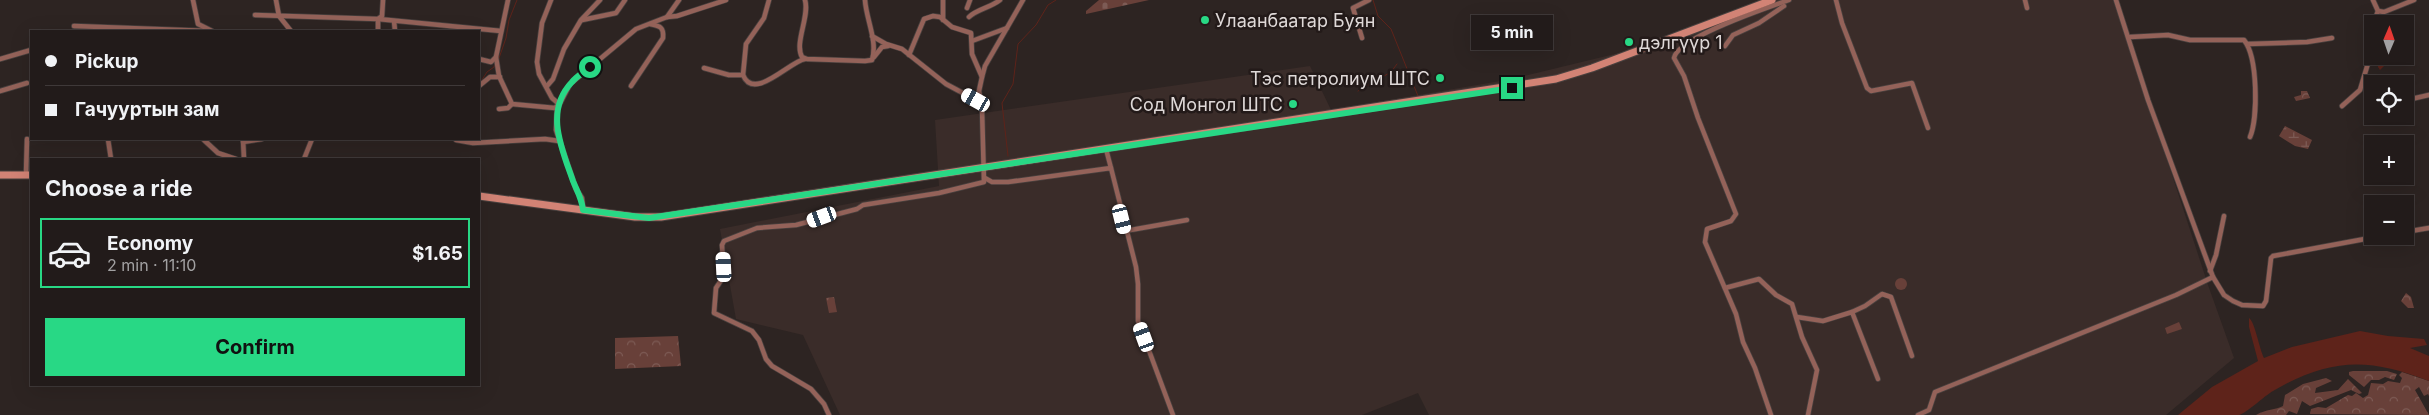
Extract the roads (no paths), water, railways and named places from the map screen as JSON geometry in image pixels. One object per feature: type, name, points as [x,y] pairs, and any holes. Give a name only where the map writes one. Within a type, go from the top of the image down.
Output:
[{"type":"main road","points":[[480,196],[635,217],[661,217],[1556,79],[1592,68],[1772,0]]},
{"type":"main road","points":[[0,175],[29,175]]},
{"type":"street","points":[[186,0],[193,0],[198,24],[208,30]]},
{"type":"street","points":[[276,0],[279,16],[290,30]]},
{"type":"street","points":[[378,30],[378,19],[382,16],[383,0]]},
{"type":"street","points":[[508,0],[496,57],[500,77],[512,104]]},
{"type":"street","points":[[551,0],[542,23],[538,62],[539,74],[552,98],[559,104]]},
{"type":"street","points":[[546,86],[553,79],[564,48],[581,20],[600,0]]},
{"type":"street","points":[[581,20],[616,12],[625,0]]},
{"type":"street","points":[[667,17],[678,0]]},
{"type":"street","points":[[499,109],[508,108],[512,104],[555,108],[572,82],[629,34],[667,17],[677,16],[726,0]]},
{"type":"street","points":[[769,0],[764,18],[746,44],[743,75],[745,81],[749,83],[766,83],[797,61],[806,59],[872,60],[882,48],[890,45]]},
{"type":"street","points":[[805,0],[806,7],[800,53],[806,59]]},
{"type":"street","points":[[943,0],[943,20]]},
{"type":"street","points":[[967,8],[970,0]]},
{"type":"street","points":[[969,18],[975,12],[988,8],[1000,0]]},
{"type":"street","points":[[829,415],[824,404],[811,389],[772,366],[766,359],[759,340],[752,331],[714,313],[716,288],[724,276],[722,245],[724,241],[757,228],[796,225],[834,213],[857,209],[863,205],[978,185],[984,182],[982,108],[979,90],[985,66],[1023,0]]},
{"type":"street","points":[[1362,38],[1353,8],[1369,0]]},
{"type":"street","points":[[1771,415],[1725,288],[1705,242],[1705,232],[1735,219],[1736,214],[1698,118],[1684,76],[1674,62],[1674,54],[1693,39],[1706,32],[1789,0]]},
{"type":"street","points":[[1836,0],[1842,23],[1867,88],[1871,91],[1912,83],[1928,128]]},
{"type":"street","points":[[2025,0],[2027,8]]},
{"type":"street","points":[[2116,0],[2130,37],[2148,100],[2210,271],[2224,295],[2242,305],[2263,306],[2266,301],[2271,258],[2273,256],[2364,239]]},
{"type":"street","points":[[2373,0],[2378,11],[2376,15]]},
{"type":"street","points":[[2378,11],[2384,12],[2414,0]]},
{"type":"street","points":[[865,2],[874,56]]},
{"type":"street","points":[[1725,46],[1733,35],[1758,23],[1784,6]]},
{"type":"street","points":[[255,15],[378,19],[501,31]]},
{"type":"street","points":[[909,55],[924,19],[933,16],[943,20],[952,27],[971,33],[972,54],[982,78]]},
{"type":"street","points":[[394,21],[395,30]]},
{"type":"street","points":[[631,86],[663,38],[663,30],[660,26],[649,24]]},
{"type":"street","points":[[74,26],[117,30]]},
{"type":"street","points":[[972,41],[1007,28]]},
{"type":"street","points":[[2130,37],[2168,35],[2190,40],[2244,40],[2247,44],[2256,84],[2256,119],[2250,137]]},
{"type":"street","points":[[872,36],[902,49],[946,84],[976,100],[982,108]]},
{"type":"street","points":[[2247,44],[2307,42],[2332,38]]},
{"type":"street","points":[[0,59],[30,50]]},
{"type":"street","points":[[480,59],[491,62],[496,57]]},
{"type":"street","points":[[2342,106],[2360,90],[2368,65]]},
{"type":"street","points":[[704,68],[729,76],[743,75]]},
{"type":"street","points":[[480,85],[490,77],[500,77]]},
{"type":"street","points":[[0,91],[27,83]]},
{"type":"street","points":[[2414,98],[2429,95]]},
{"type":"street","points":[[559,104],[556,122],[559,140],[576,189],[582,198],[583,210]]},
{"type":"street","points":[[27,139],[29,175]]},
{"type":"street","points":[[456,140],[473,143],[544,139],[559,140]]},
{"type":"street","points":[[108,140],[111,158]]},
{"type":"street","points":[[204,140],[218,153],[233,158]]},
{"type":"street","points":[[243,140],[244,158]]},
{"type":"street","points":[[304,158],[312,140]]},
{"type":"street","points":[[1106,149],[1137,276],[1138,321],[1173,415]]},
{"type":"street","points":[[985,178],[992,182],[1008,182],[1110,168]]},
{"type":"street","points":[[2210,271],[2216,255],[2224,216]]},
{"type":"street","points":[[1125,231],[1187,220]]},
{"type":"street","points":[[2414,230],[2429,228]]},
{"type":"street","points":[[1918,415],[1929,413],[1935,392],[2176,295],[2213,277]]},
{"type":"street","points":[[1725,288],[1759,280],[1776,295],[1792,304],[1802,337],[1817,370],[1808,415]]},
{"type":"street","points":[[1797,317],[1823,321],[1852,312],[1882,294],[1892,297],[1912,356]]},
{"type":"street","points":[[1852,312],[1878,379]]},
{"type":"waterway","points":[[498,61],[506,38],[509,20],[517,0]]},
{"type":"waterway","points":[[1008,156],[1002,103],[1013,84],[1018,44],[1036,25],[1048,5],[1056,0]]},
{"type":"waterway","points":[[1373,0],[1378,16],[1391,29],[1418,96]]},
{"type":"waterway","points":[[480,83],[487,72],[494,67],[495,63]]},
{"type":"waterway","points":[[1358,91],[1391,72],[1397,64]]},
{"type":"place","name":"Улаанбаатар Буян","points":[[1205,20]]},
{"type":"place","name":"дэлгүүр 1","points":[[1629,42]]},
{"type":"place","name":"Тэс петролиум ШТС","points":[[1440,78]]},
{"type":"place","name":"Сод Монгол ШТС","points":[[1293,104]]}]
